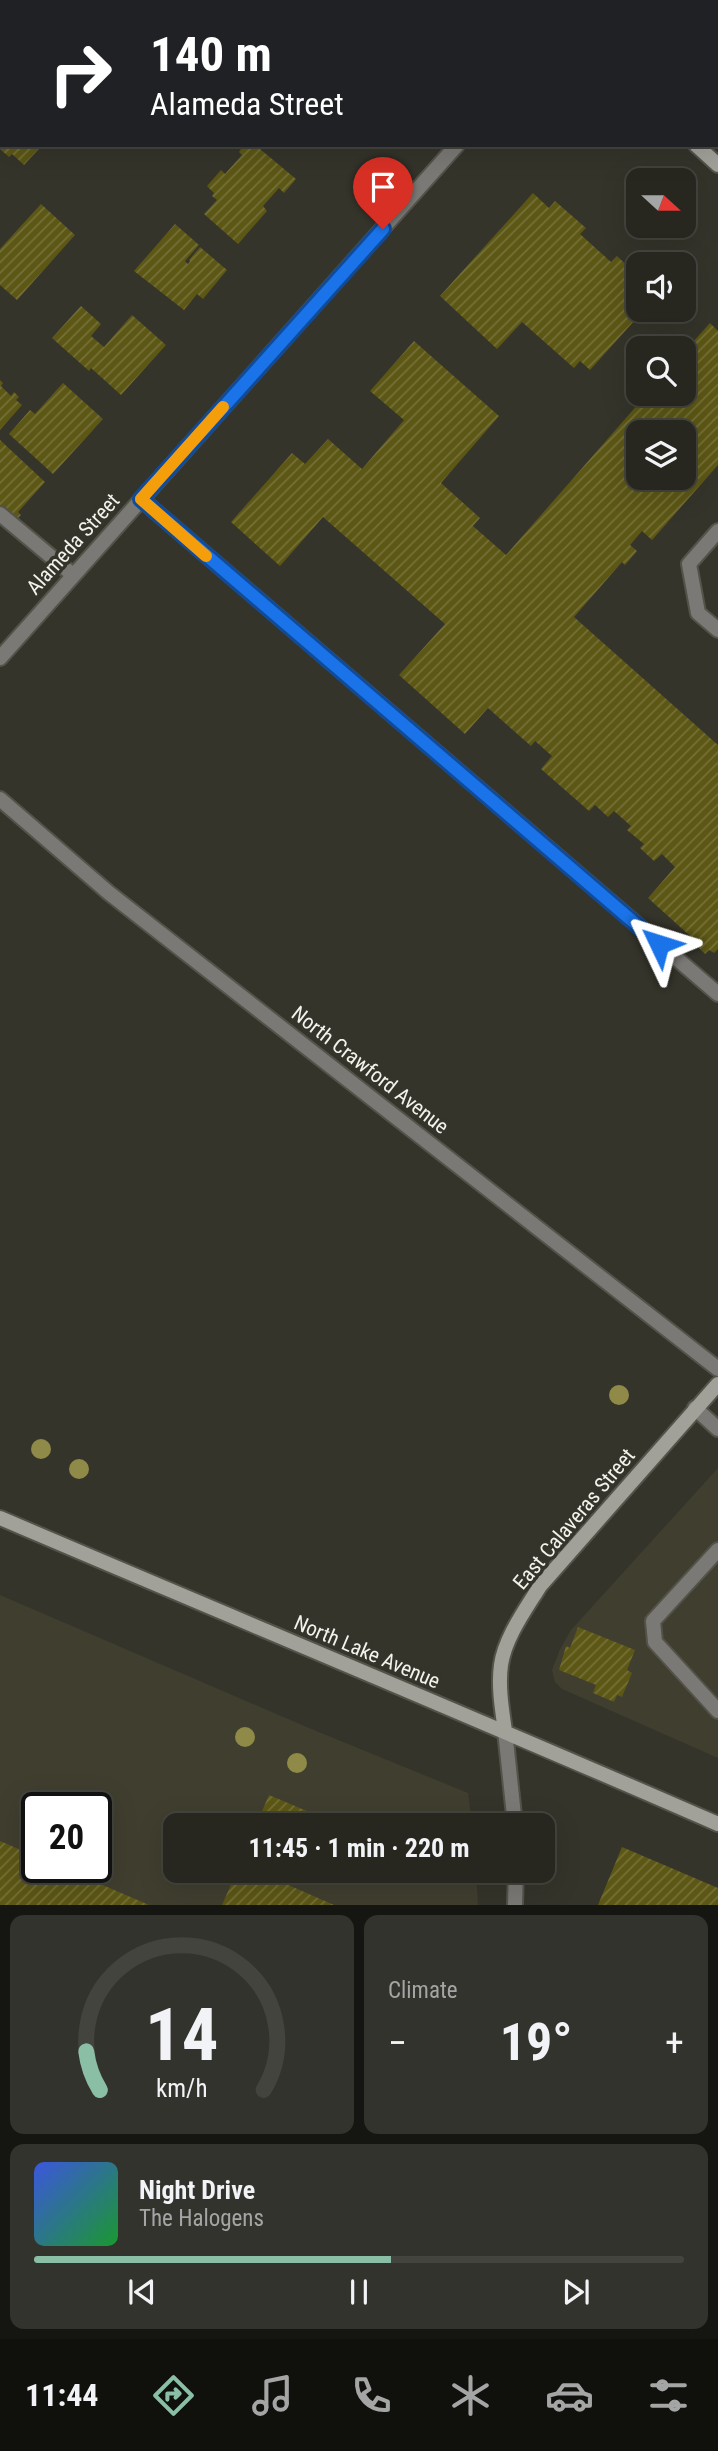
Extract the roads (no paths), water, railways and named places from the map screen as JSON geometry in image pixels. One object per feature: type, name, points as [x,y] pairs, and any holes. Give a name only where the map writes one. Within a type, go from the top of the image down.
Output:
[{"type":"main road","points":[[698,147],[718,165]]},
{"type":"main road","name":"East Calaveras Street","points":[[505,1731],[501,1701],[501,1664],[520,1618],[540,1586],[718,1384]]},
{"type":"main road","name":"North Lake Avenue","points":[[0,1518],[718,1824]]},
{"type":"street","name":"Alameda Street","points":[[0,658],[455,147]]},
{"type":"street","points":[[141,499],[718,994]]},
{"type":"street","points":[[0,514],[73,575]]},
{"type":"street","points":[[718,531],[689,564],[698,613],[718,630]]},
{"type":"street","name":"North Crawford Avenue","points":[[0,799],[109,893],[718,1369]]},
{"type":"street","points":[[695,1408],[718,1429]]},
{"type":"street","points":[[718,1550],[653,1621],[655,1642],[718,1711]]},
{"type":"street","name":"East Calaveras Street","points":[[505,1731],[514,1813]]},
{"type":"street","points":[[516,1883],[516,1905]]}]
